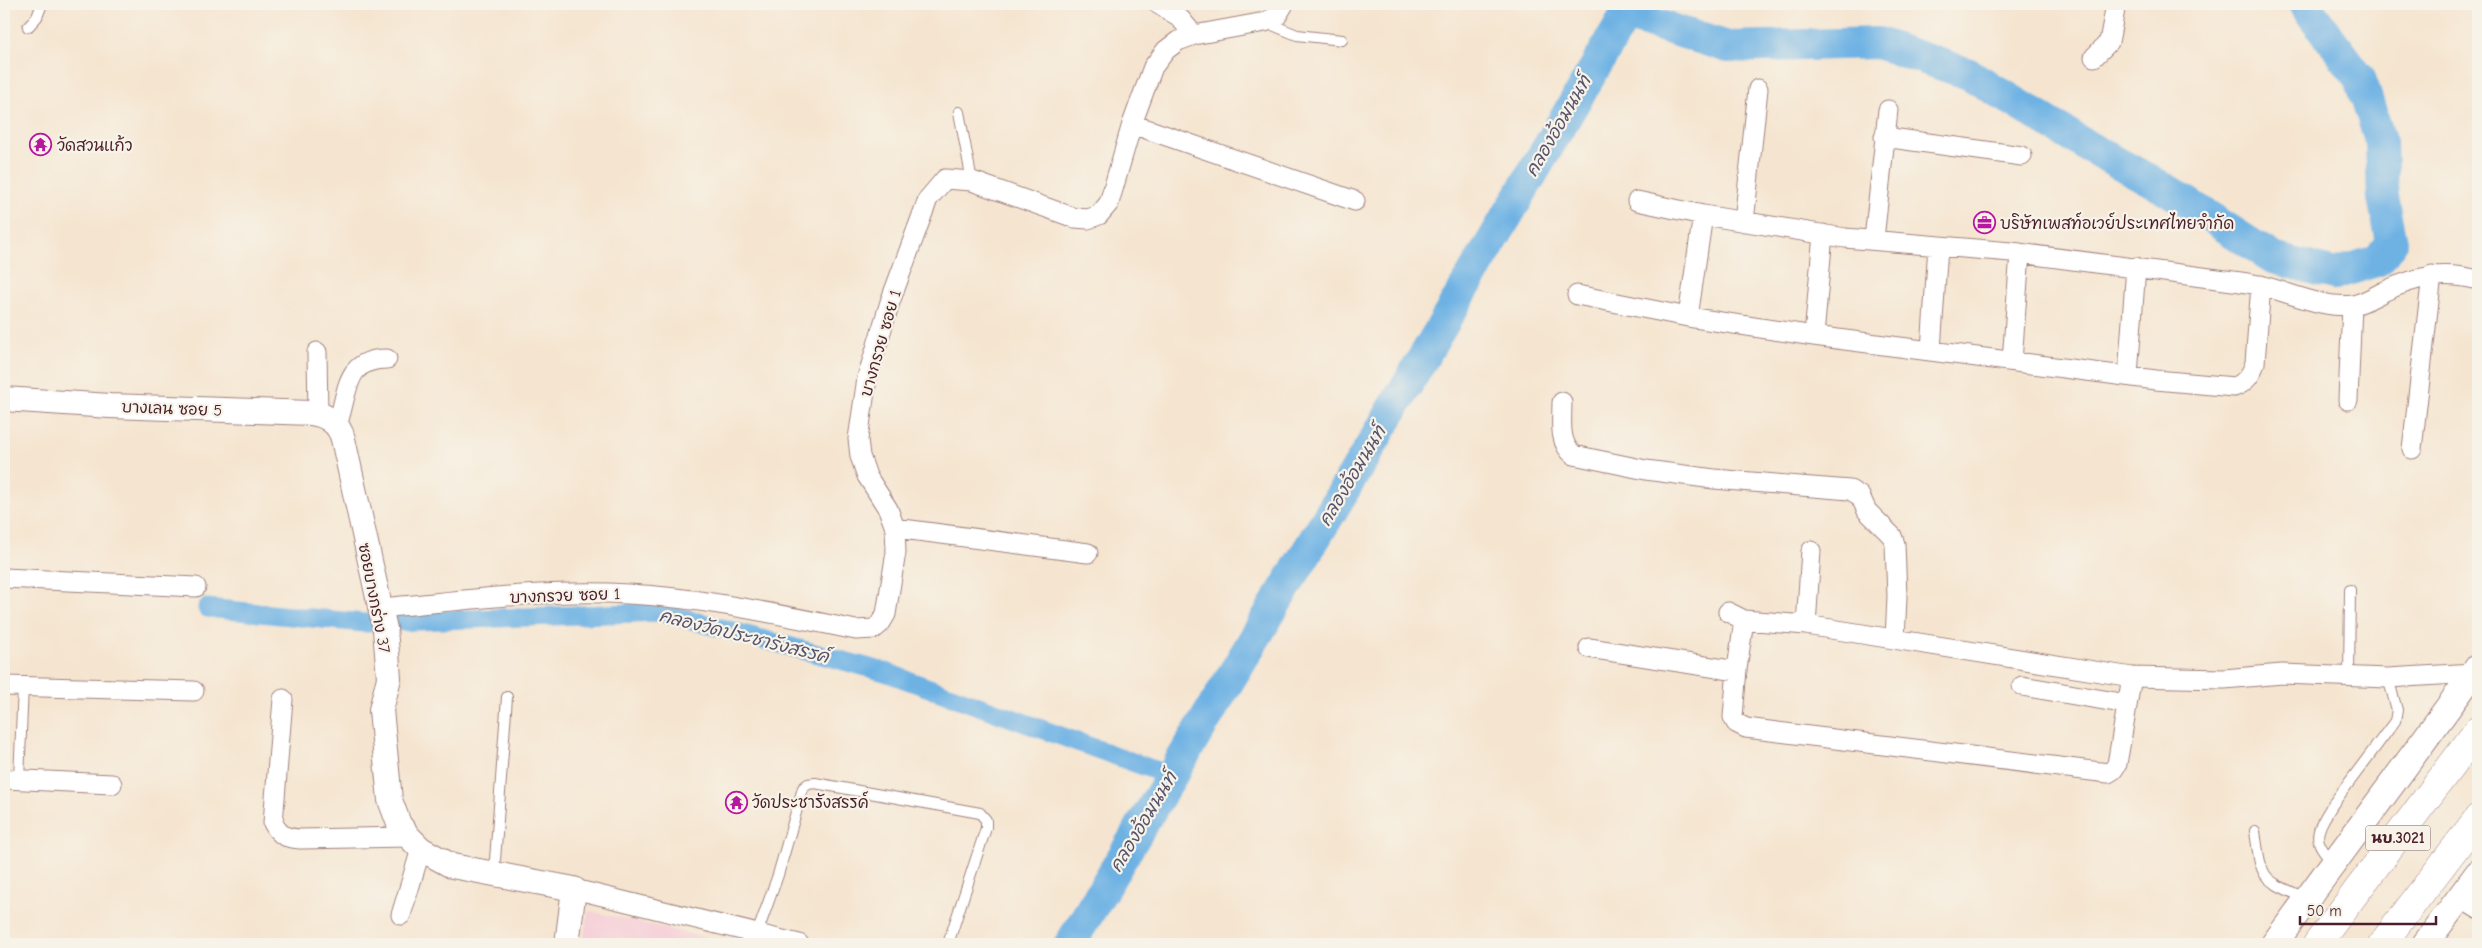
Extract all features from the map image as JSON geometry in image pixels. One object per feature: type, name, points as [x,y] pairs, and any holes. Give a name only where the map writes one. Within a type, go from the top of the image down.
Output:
[{"type":"main road","name":"นบ.3021","points":[[2274,944],[2476,670]]},
{"type":"main road","name":"นบ.3021","points":[[2317,944],[2478,730]]},
{"type":"main road","name":"นบ.3021","points":[[2382,944],[2478,818]]},
{"type":"main road","points":[[2424,944],[2469,904],[2478,873]]},
{"type":"street","points":[[1158,4],[1178,16],[1194,35]]},
{"type":"street","points":[[1265,22],[1277,16],[1284,4]]},
{"type":"street","points":[[2094,57],[2109,42],[2116,4]]},
{"type":"street","name":"บางกรวย ซอย 1","points":[[381,616],[531,594],[628,594],[728,604],[866,630],[874,629],[880,624],[886,614],[896,552],[894,528],[888,509],[867,476],[860,456],[858,439],[867,378],[890,302],[928,199],[945,179],[972,181],[1075,218],[1088,219],[1099,215],[1109,203],[1132,124],[1153,67],[1166,50],[1178,41],[1194,35],[1265,22]]},
{"type":"street","points":[[1744,222],[1758,88]]},
{"type":"street","points":[[1874,239],[1888,110]]},
{"type":"street","points":[[1132,124],[1355,201]]},
{"type":"street","points":[[1884,137],[2022,156]]},
{"type":"street","points":[[1637,201],[1703,215],[1823,234],[2136,266],[2261,286],[2320,302],[2352,305],[2400,284],[2432,275],[2464,276],[2478,280]]},
{"type":"street","points":[[1688,317],[1703,215]]},
{"type":"street","points":[[1814,336],[1823,234]]},
{"type":"street","points":[[1931,350],[1938,246]]},
{"type":"street","points":[[2012,361],[2020,254]]},
{"type":"street","points":[[2128,375],[2136,266]]},
{"type":"street","points":[[2412,449],[2432,275]]},
{"type":"street","points":[[1577,295],[1688,317],[1814,336],[2234,388],[2242,384],[2251,374],[2256,363],[2261,286]]},
{"type":"street","points":[[2348,400],[2352,305]]},
{"type":"street","points":[[317,352],[328,419]]},
{"type":"street","points":[[328,419],[353,371],[372,360],[387,359]]},
{"type":"street","name":"บางเลน ซอย 5","points":[[4,399],[328,419]]},
{"type":"street","points":[[1562,402],[1563,441],[1566,449],[1574,456],[1666,473],[1850,490],[1860,496],[1867,511],[1892,536],[1895,544],[1897,597],[1895,639]]},
{"type":"street","name":"ซอยบางกร่าง 37","points":[[328,419],[343,439],[381,616],[389,678],[382,716],[390,800],[399,824],[415,843],[452,866],[574,889]]},
{"type":"street","points":[[894,528],[1088,553]]},
{"type":"street","points":[[1806,625],[1811,551]]},
{"type":"street","points":[[4,578],[196,587]]},
{"type":"street","points":[[2132,677],[2118,764],[2108,773],[1746,728],[1736,722],[1733,717],[1737,671],[1736,616],[1806,625],[2132,677],[2224,679],[2282,674],[2388,678],[2476,670]]},
{"type":"street","points":[[1589,648],[1737,671]]},
{"type":"street","points":[[4,686],[194,691]]},
{"type":"street","points":[[2022,686],[2127,704]]},
{"type":"street","points":[[283,699],[273,823],[278,833],[285,838],[415,843],[401,916]]},
{"type":"street","points":[[11,779],[112,784]]},
{"type":"street","points":[[567,944],[574,889],[799,944]]},
{"type":"lane","points":[[28,27],[37,17],[42,4]]},
{"type":"lane","points":[[1265,22],[1297,35],[1342,40]]},
{"type":"lane","points":[[959,112],[972,181]]},
{"type":"lane","points":[[2349,677],[2350,590]]},
{"type":"lane","points":[[2336,862],[2321,851],[2318,838],[2324,818],[2333,804],[2395,721],[2397,710],[2388,678]]},
{"type":"lane","points":[[11,779],[22,686]]},
{"type":"lane","points":[[494,874],[506,697]]},
{"type":"lane","points":[[757,934],[778,875],[803,788],[808,784],[815,783],[980,813],[986,820],[986,828],[948,944]]},
{"type":"lane","points":[[2255,831],[2260,864],[2264,874],[2271,882],[2308,900]]},
{"type":"shaded area","points":[[590,911],[733,944],[582,944]]},
{"type":"waterway","name":"คลองอ้อมนนท์","points":[[1070,944],[1384,424],[1626,15],[1629,4]]},
{"type":"waterway","points":[[1626,15],[1728,47],[1878,43],[1969,74],[2087,146],[2166,189],[2273,258],[2335,274],[2379,260],[2392,242],[2383,198],[2381,143],[2360,78],[2304,4]]},
{"type":"waterway","name":"คลองวัดประชารังสรรค์","points":[[207,608],[364,623],[661,612],[885,672],[1171,776]]},
{"type":"place","name":"วัดสวนแก้ว","points":[[41,145]]},
{"type":"place","name":"บริษัทเพสท์อเวย์ประเทศไทยจำกัด","points":[[1984,223]]},
{"type":"place","name":"วัดประชารังสรรค์","points":[[736,802]]}]
